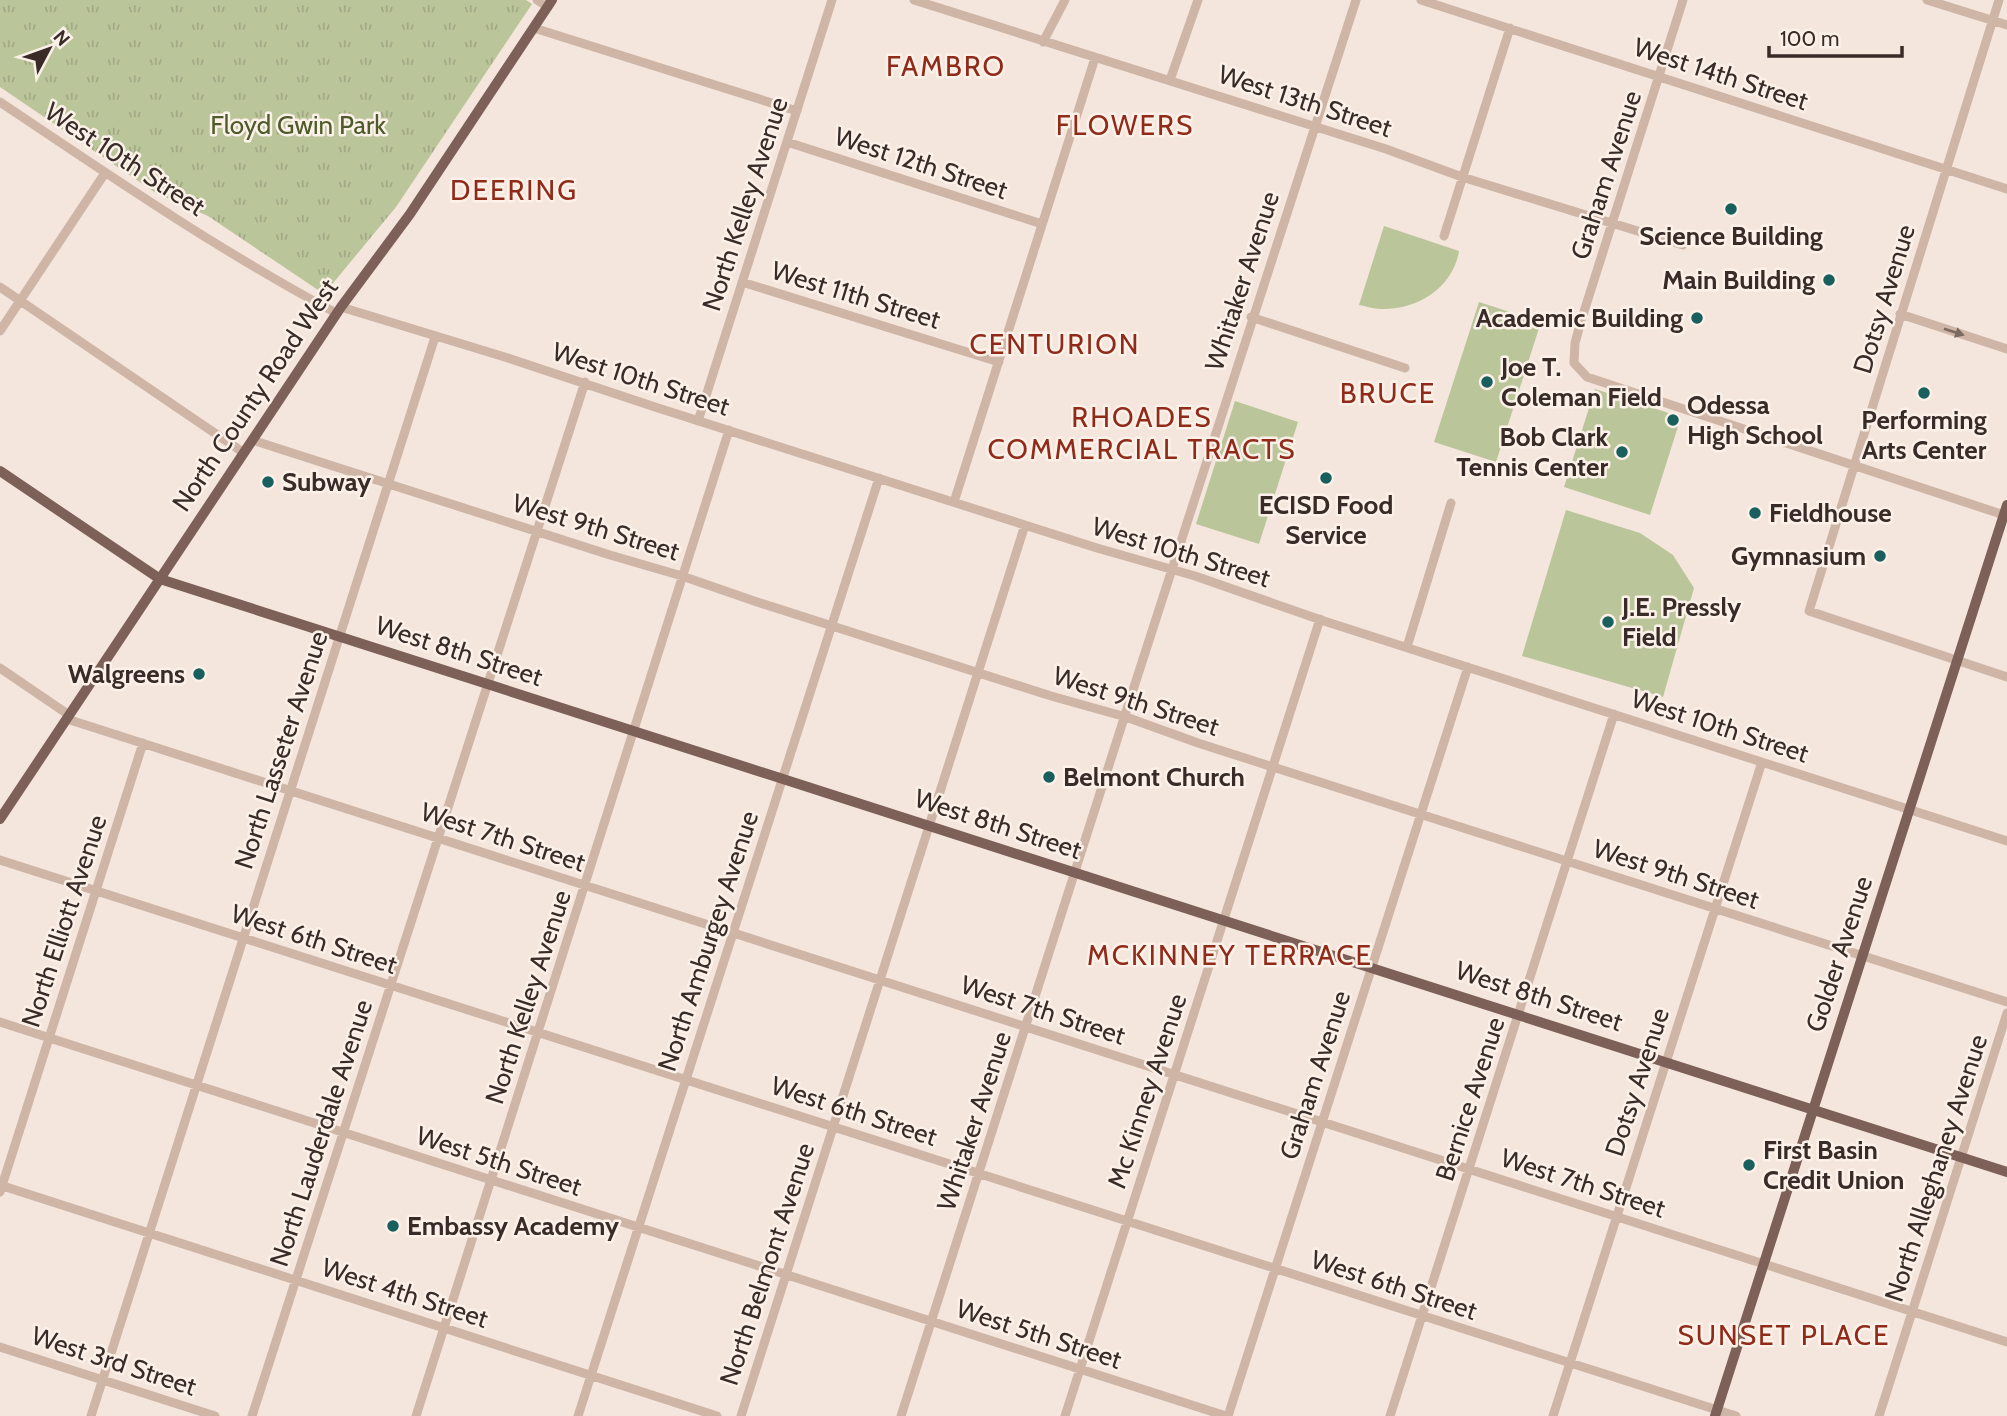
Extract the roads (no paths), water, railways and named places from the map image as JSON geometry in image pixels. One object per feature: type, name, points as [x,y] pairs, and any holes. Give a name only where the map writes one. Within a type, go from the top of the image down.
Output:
[{"type":"main road","name":"North County Road West","points":[[0,819],[338,310],[410,214],[550,4]]},
{"type":"main road","name":"West 8th Street","points":[[0,471],[160,579],[2007,1172]]},
{"type":"main road","name":"Golder Avenue","points":[[1716,1413],[2006,512]]},
{"type":"street","points":[[537,0],[550,4]]},
{"type":"street","name":"North Kelley Avenue","points":[[698,421],[832,0]]},
{"type":"street","name":"West 13th Street","points":[[914,0],[1315,126],[1462,177],[1683,244]]},
{"type":"street","points":[[1043,42],[1065,0]]},
{"type":"street","points":[[1170,80],[1198,0]]},
{"type":"street","name":"Whitaker Avenue","points":[[901,1416],[1126,717],[1251,317],[1356,0]]},
{"type":"street","name":"West 14th Street","points":[[1421,0],[2007,189]]},
{"type":"street","name":"Graham Avenue","points":[[1683,0],[1581,321],[1575,343],[1574,363],[1587,377],[1856,466]]},
{"type":"street","points":[[1927,0],[2007,26]]},
{"type":"street","name":"Dotsy Avenue","points":[[1957,661],[1809,611],[1999,0]]},
{"type":"street","points":[[534,28],[797,111]]},
{"type":"street","points":[[1444,236],[1510,29]]},
{"type":"street","points":[[954,502],[1095,58]]},
{"type":"street","name":"West 10th Street","points":[[0,102],[105,173],[283,285],[338,310],[585,382],[698,421],[1172,569],[2007,841]]},
{"type":"street","name":"West 12th Street","points":[[787,142],[1042,224]]},
{"type":"street","points":[[0,331],[105,173]]},
{"type":"street","name":"West 11th Street","points":[[742,282],[999,362]]},
{"type":"street","points":[[0,287],[244,453]]},
{"type":"street","points":[[1900,314],[2007,349]]},
{"type":"street","points":[[1251,317],[1405,368]]},
{"type":"street","name":"North Lasseter Avenue","points":[[91,1416],[435,337]]},
{"type":"street","name":"North Lauderdale Avenue","points":[[252,1416],[585,382]]},
{"type":"street","name":"North Kelley Avenue","points":[[416,1416],[729,430]]},
{"type":"street","name":"West 9th Street","points":[[252,440],[978,673],[1126,717],[1273,767],[2007,1002]]},
{"type":"street","points":[[1856,466],[2006,512]]},
{"type":"street","name":"North Amburgey Avenue","points":[[578,1416],[879,478]]},
{"type":"street","points":[[1406,647],[1451,503]]},
{"type":"street","name":"North Belmont Avenue","points":[[741,1416],[1025,525]]},
{"type":"street","name":"Mc Kinney Avenue","points":[[1065,1416],[1320,619]]},
{"type":"street","points":[[1957,661],[2007,677]]},
{"type":"street","name":"Graham Avenue","points":[[1227,1416],[1468,667]]},
{"type":"street","name":"West 7th Street","points":[[0,668],[68,717],[142,743],[1027,1025],[2007,1342]]},
{"type":"street","name":"Bernice Avenue","points":[[1390,1416],[1614,714]]},
{"type":"street","name":"North Elliott Avenue","points":[[1,1188],[142,743]]},
{"type":"street","name":"Dotsy Avenue","points":[[1553,1416],[1762,762]]},
{"type":"street","name":"West 6th Street","points":[[0,860],[979,1172],[1570,1363],[1716,1413],[1736,1416]]},
{"type":"street","name":"North Alleghaney Avenue","points":[[1879,1416],[2007,1013]]},
{"type":"street","name":"West 5th Street","points":[[0,1022],[1227,1416]]},
{"type":"street","name":"West 4th Street","points":[[1,1188],[717,1416]]},
{"type":"street","name":"West 3rd Street","points":[[0,1347],[215,1416]]},
{"type":"place","name":"Science Building","points":[[1731,209]]},
{"type":"place","name":"Main Building","points":[[1829,280]]},
{"type":"place","name":"Academic Building","points":[[1697,318]]},
{"type":"place","name":"Joe T. Coleman Field","points":[[1487,382]]},
{"type":"place","name":"Performing Arts Center","points":[[1924,393]]},
{"type":"place","name":"Odessa High School","points":[[1673,420]]},
{"type":"place","name":"Bob Clark Tennis Center","points":[[1622,452]]},
{"type":"place","name":"ECISD Food Service","points":[[1326,478]]},
{"type":"place","name":"Subway","points":[[268,482]]},
{"type":"place","name":"Fieldhouse","points":[[1755,513]]},
{"type":"place","name":"Gymnasium","points":[[1880,556]]},
{"type":"place","name":"J.E. Pressly Field","points":[[1608,622]]},
{"type":"place","name":"Walgreens","points":[[199,674]]},
{"type":"place","name":"Belmont Church","points":[[1049,777]]},
{"type":"place","name":"First Basin Credit Union","points":[[1749,1165]]},
{"type":"place","name":"Embassy Academy","points":[[393,1226]]},
{"type":"district","name":"FAMBRO","points":[[946,66]]},
{"type":"district","name":"FLOWERS","points":[[1125,125]]},
{"type":"district","name":"DEERING","points":[[514,190]]},
{"type":"district","name":"CENTURION","points":[[1055,344]]},
{"type":"district","name":"BRUCE","points":[[1388,393]]},
{"type":"district","name":"RHOADES COMMERCIAL TRACTS","points":[[1142,433]]},
{"type":"district","name":"MCKINNEY TERRACE","points":[[1230,955]]},
{"type":"district","name":"SUNSET PLACE","points":[[1784,1335]]},
{"type":"park label","name":"Floyd Gwin Park","points":[[298,125]]}]
